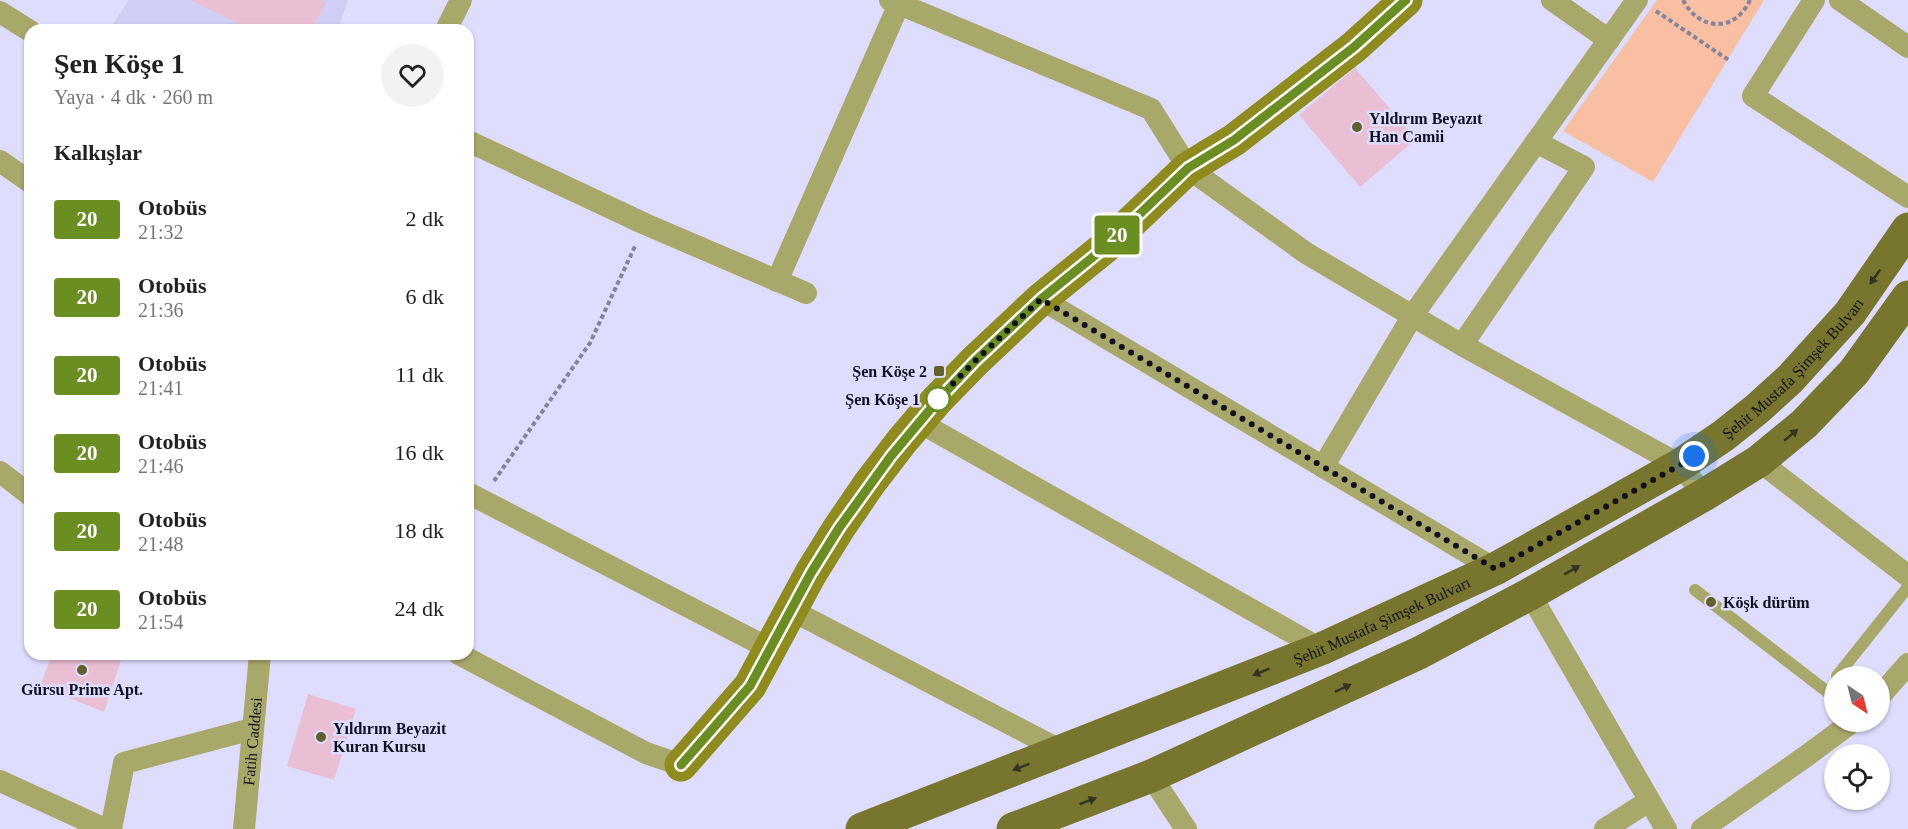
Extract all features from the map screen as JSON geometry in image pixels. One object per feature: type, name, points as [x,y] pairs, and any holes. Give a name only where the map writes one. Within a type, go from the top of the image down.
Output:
[{"type":"main road","points":[[681,765],[750,686],[839,528],[869,484],[919,422],[975,361],[1041,299],[1104,248],[1188,168],[1234,140],[1354,47],[1406,0]]},
{"type":"main road","name":"Şehit Mustafa Şimşek Bulvarı","points":[[862,829],[1321,649],[1495,569],[1680,465],[1740,422],[1790,379],[1850,313],[1908,229]]},
{"type":"main road","points":[[1013,829],[1151,776],[1419,652],[1530,594],[1704,495],[1759,461],[1830,399],[1854,372],[1908,297]]},
{"type":"street","points":[[449,24],[461,0]]},
{"type":"street","points":[[1552,0],[1609,40]]},
{"type":"street","points":[[1814,0],[1754,96],[1908,197]]},
{"type":"street","points":[[1840,0],[1908,47]]},
{"type":"street","points":[[777,281],[895,2],[934,8],[1151,110],[1188,168],[1306,253],[1462,345],[1680,465],[1704,495]]},
{"type":"street","points":[[1323,467],[1413,315],[1609,40],[1643,3]]},
{"type":"street","points":[[0,12],[24,27]]},
{"type":"street","points":[[1462,345],[1584,167],[1536,142]]},
{"type":"street","points":[[474,144],[645,224],[806,293]]},
{"type":"street","points":[[0,161],[24,178]]},
{"type":"street","points":[[1041,299],[1495,569]]},
{"type":"street","points":[[919,422],[1321,649]]},
{"type":"street","points":[[1759,461],[1908,576]]},
{"type":"street","points":[[0,472],[24,490]]},
{"type":"street","points":[[475,496],[770,650]]},
{"type":"street","points":[[1530,594],[1666,829]]},
{"type":"street","points":[[791,610],[1062,751]]},
{"type":"street","name":"Fatih Caddesi","points":[[244,829],[259,660]]},
{"type":"street","points":[[470,660],[646,753],[681,765]]},
{"type":"street","points":[[1890,685],[1908,664]]},
{"type":"street","points":[[111,829],[124,763],[252,729]]},
{"type":"street","points":[[1702,829],[1839,732]]},
{"type":"street","points":[[1151,776],[1186,829]]},
{"type":"street","points":[[0,781],[105,829]]},
{"type":"street","points":[[1605,829],[1649,801]]},
{"type":"lane","points":[[1845,666],[1908,587]]},
{"type":"lane","points":[[1695,590],[1824,689]]},
{"type":"path","points":[[1683,0],[1698,18],[1707,23],[1719,24],[1739,16],[1750,0]]},
{"type":"path","points":[[1643,3],[1730,61]]},
{"type":"path","points":[[475,496],[590,343],[645,224]]},
{"type":"shaded area","points":[[129,0],[348,0],[340,24],[113,24]]},
{"type":"shaded area","points":[[1657,0],[1764,0],[1653,182],[1563,131]]},
{"type":"building","points":[[190,0],[319,0],[326,3],[315,24],[240,24]]},
{"type":"building","name":"Yıldırım Beyazıt Han Camii","points":[[1355,68],[1416,139],[1360,187],[1299,115]]},
{"type":"building","name":"Gürsu Prime Apt.","points":[[50,660],[121,660],[104,712],[40,686]]},
{"type":"building","name":"Yıldırım Beyazit Kuran Kursu","points":[[308,694],[356,709],[334,780],[287,766]]},
{"type":"bus line","name":"20","points":[[681,765],[750,686],[811,573],[839,528],[869,484],[938,400],[975,361],[1041,299],[1104,248],[1188,168],[1234,140],[1354,47],[1406,0]]},
{"type":"place","name":"Yıldırım Beyazıt Han Camii","points":[[1357,127]]},
{"type":"place","name":"Şen Köşe 2","points":[[939,371]]},
{"type":"place","name":"Şen Köşe 1","points":[[938,399]]},
{"type":"place","name":"Köşk dürüm","points":[[1711,602]]},
{"type":"place","name":"Gürsu Prime Apt.","points":[[82,670]]},
{"type":"place","name":"Yıldırım Beyazit Kuran Kursu","points":[[321,737]]},
{"type":"route","points":[[938,399],[1041,299],[1495,569],[1694,456]]}]
